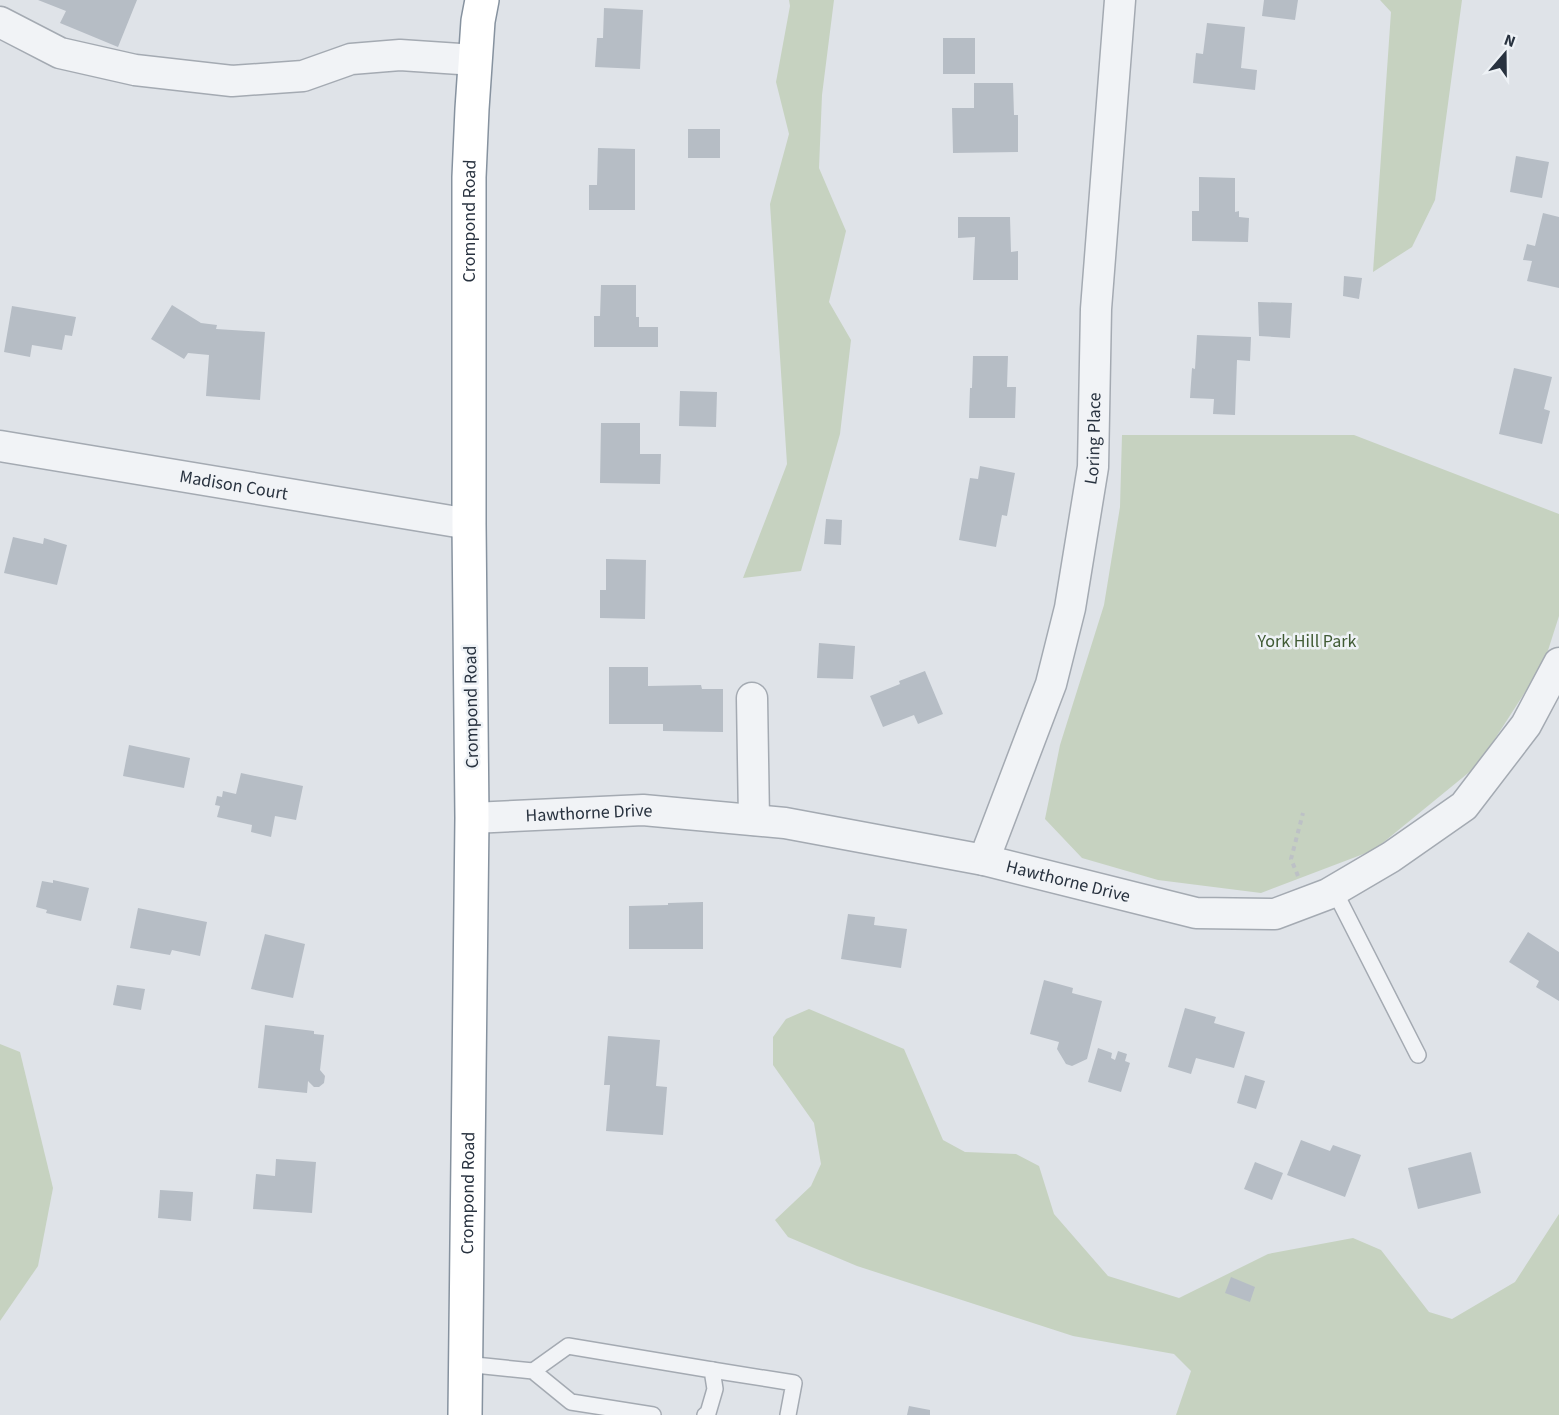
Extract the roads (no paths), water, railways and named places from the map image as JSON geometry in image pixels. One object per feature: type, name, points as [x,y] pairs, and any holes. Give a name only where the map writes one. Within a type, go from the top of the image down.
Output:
[{"type":"highway","name":"Crompond Road","points":[[465,1415],[472,819],[468,524],[469,177],[475,60],[482,0]]},
{"type":"street","name":"Loring Place","points":[[984,860],[1051,684],[1071,608],[1093,467],[1096,309],[1120,0]]},
{"type":"street","points":[[0,22],[60,53],[135,70],[232,81],[303,76],[351,59],[400,55],[475,60]]},
{"type":"street","name":"Madison Court","points":[[0,446],[468,524]]},
{"type":"street","name":"Hawthorne Drive","points":[[472,819],[643,810],[784,823],[984,860],[1196,913],[1275,914],[1321,896],[1391,857],[1464,806],[1526,725],[1559,663]]},
{"type":"street","points":[[752,698],[754,820]]},
{"type":"lane","points":[[1321,896],[1418,1055]]},
{"type":"lane","points":[[533,1371],[568,1346],[794,1383],[788,1415]]},
{"type":"lane","points":[[465,1364],[533,1371],[570,1402],[653,1415]]},
{"type":"lane","points":[[705,1415],[708,1413],[714,1389],[712,1370]]},
{"type":"park label","name":"York Hill Park","points":[[1307,641]]}]
